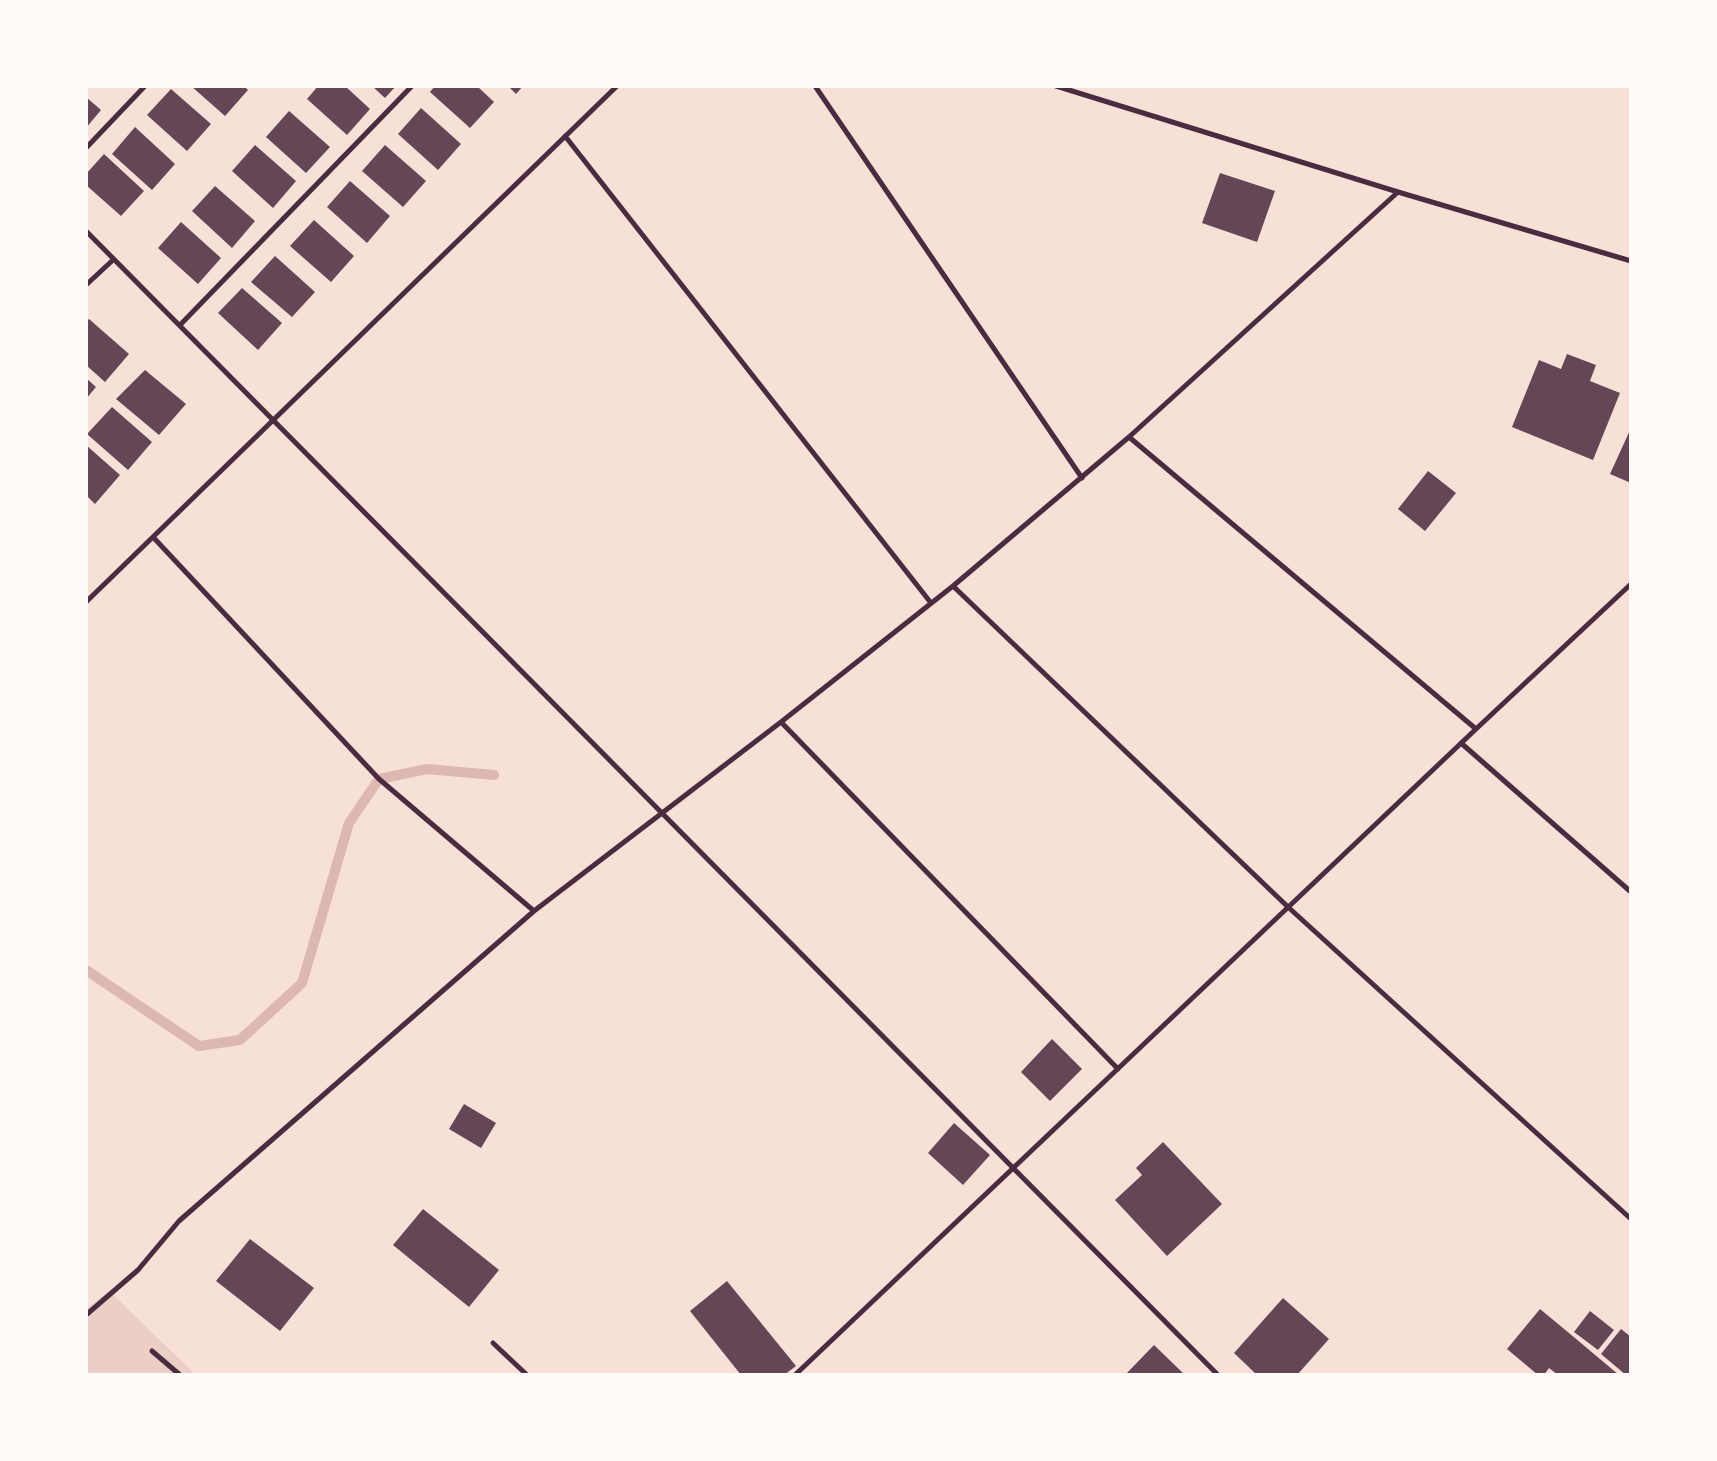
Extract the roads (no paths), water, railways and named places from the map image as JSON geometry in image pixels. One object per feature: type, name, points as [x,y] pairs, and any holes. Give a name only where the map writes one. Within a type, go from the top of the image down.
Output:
[{"type":"street","points":[[86,148],[145,86]]},
{"type":"street","points":[[180,325],[412,86]]},
{"type":"street","points":[[86,602],[617,86]]},
{"type":"street","points":[[815,86],[1082,478]]},
{"type":"street","points":[[1056,86],[1398,192],[1631,261]]},
{"type":"street","points":[[565,136],[931,603]]},
{"type":"street","points":[[86,1316],[138,1270],[179,1221],[534,911],[781,722],[953,586],[1129,437],[1398,192]]},
{"type":"street","points":[[86,231],[1218,1375]]},
{"type":"street","points":[[86,285],[114,259]]},
{"type":"street","points":[[1129,437],[1476,729]]},
{"type":"street","points":[[153,537],[379,779],[534,911]]},
{"type":"street","points":[[795,1375],[1631,584]]},
{"type":"street","points":[[953,586],[1288,907],[1631,1219]]},
{"type":"street","points":[[781,722],[1118,1069]]},
{"type":"street","points":[[1461,743],[1631,892]]},
{"type":"street","points":[[493,1343],[526,1375]]},
{"type":"street","points":[[152,1351],[180,1375]]},
{"type":"waterway","points":[[86,970],[199,1046],[240,1040],[302,983],[349,823],[379,779],[427,769],[494,775]]}]
